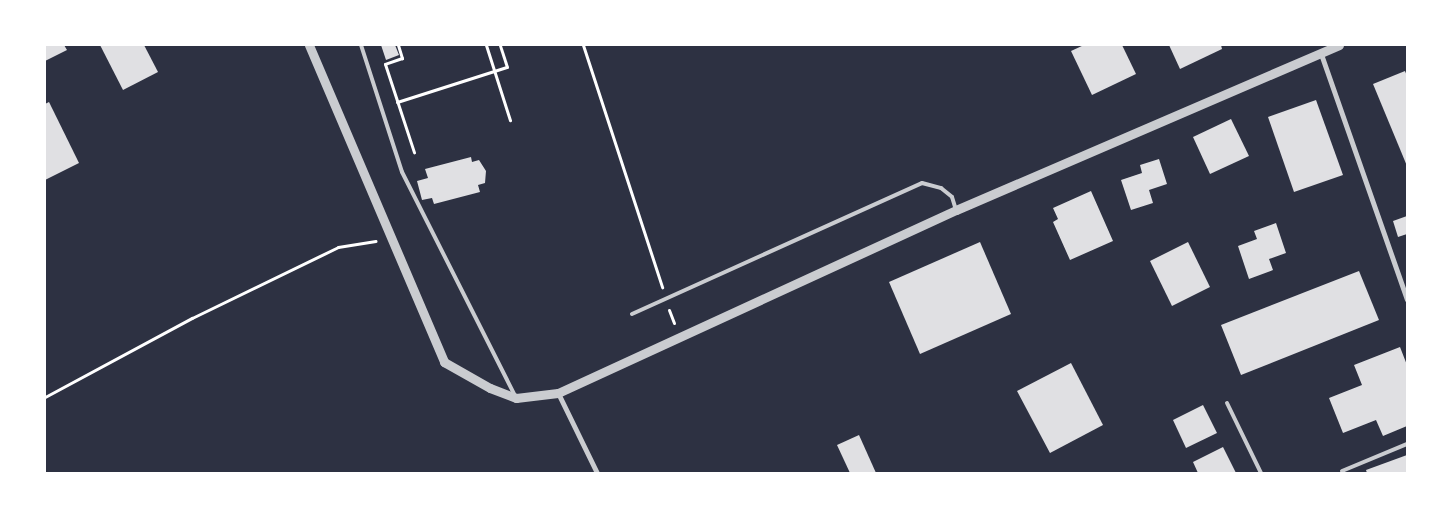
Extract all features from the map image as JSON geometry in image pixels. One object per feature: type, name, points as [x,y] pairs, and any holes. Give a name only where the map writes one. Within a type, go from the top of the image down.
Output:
[{"type":"street","points":[[309,45],[444,362],[490,388],[516,398],[558,393],[956,210],[1340,45]]},
{"type":"street","points":[[1321,54],[1407,299]]},
{"type":"street","points":[[558,393],[596,473]]},
{"type":"lane","points":[[361,45],[402,172],[516,398]]},
{"type":"lane","points":[[632,314],[922,183],[942,188],[952,196],[956,210]]},
{"type":"lane","points":[[1227,403],[1261,473]]},
{"type":"lane","points":[[1342,471],[1407,444]]},
{"type":"path","points":[[398,45],[402,58],[385,64],[414,152]]},
{"type":"path","points":[[486,45],[510,120]]},
{"type":"path","points":[[397,102],[507,67],[500,45]]},
{"type":"path","points":[[583,45],[678,338]]},
{"type":"path","points":[[45,397],[192,318],[338,247],[391,238]]},
{"type":"building","points":[[45,45],[64,45],[67,50],[45,61]]},
{"type":"building","points":[[100,45],[144,45],[158,72],[123,90]]},
{"type":"building","points":[[381,45],[395,45],[399,55],[386,60]]},
{"type":"building","points":[[1084,45],[1122,45],[1136,74],[1092,95],[1071,51]]},
{"type":"building","points":[[1169,45],[1221,45],[1222,49],[1180,69]]},
{"type":"building","points":[[1405,71],[1407,76],[1407,166],[1373,84]]},
{"type":"building","points":[[1316,100],[1343,175],[1294,192],[1268,117]]},
{"type":"building","points":[[49,102],[79,163],[45,180],[45,104]]},
{"type":"building","points":[[1231,119],[1249,156],[1210,174],[1193,137]]},
{"type":"building","points":[[471,157],[472,162],[479,160],[486,171],[485,183],[478,185],[480,192],[434,204],[432,198],[422,200],[417,181],[428,178],[425,169]]},
{"type":"building","points":[[1159,159],[1167,184],[1149,190],[1153,203],[1131,210],[1121,180],[1142,173],[1140,165]]},
{"type":"building","points":[[1091,191],[1113,241],[1070,260],[1053,222],[1058,219],[1053,208]]},
{"type":"building","points":[[1407,216],[1407,234],[1398,237],[1393,221]]},
{"type":"building","points":[[1276,223],[1286,253],[1269,259],[1273,270],[1249,279],[1238,246],[1257,239],[1254,231]]},
{"type":"building","points":[[980,242],[1011,314],[920,354],[889,282]]},
{"type":"building","points":[[1188,242],[1210,287],[1172,306],[1150,261]]},
{"type":"building","points":[[1359,271],[1379,320],[1241,375],[1221,325]]},
{"type":"building","points":[[1400,347],[1407,365],[1407,426],[1383,436],[1376,420],[1343,433],[1329,398],[1362,385],[1354,365]]},
{"type":"building","points":[[1071,363],[1103,425],[1050,453],[1017,391]]},
{"type":"building","points":[[1203,405],[1217,433],[1186,448],[1173,420]]},
{"type":"building","points":[[859,435],[876,473],[850,473],[837,445]]},
{"type":"building","points":[[1223,447],[1236,473],[1198,473],[1193,462]]},
{"type":"building","points":[[1407,455],[1407,473],[1367,473],[1366,470]]}]
